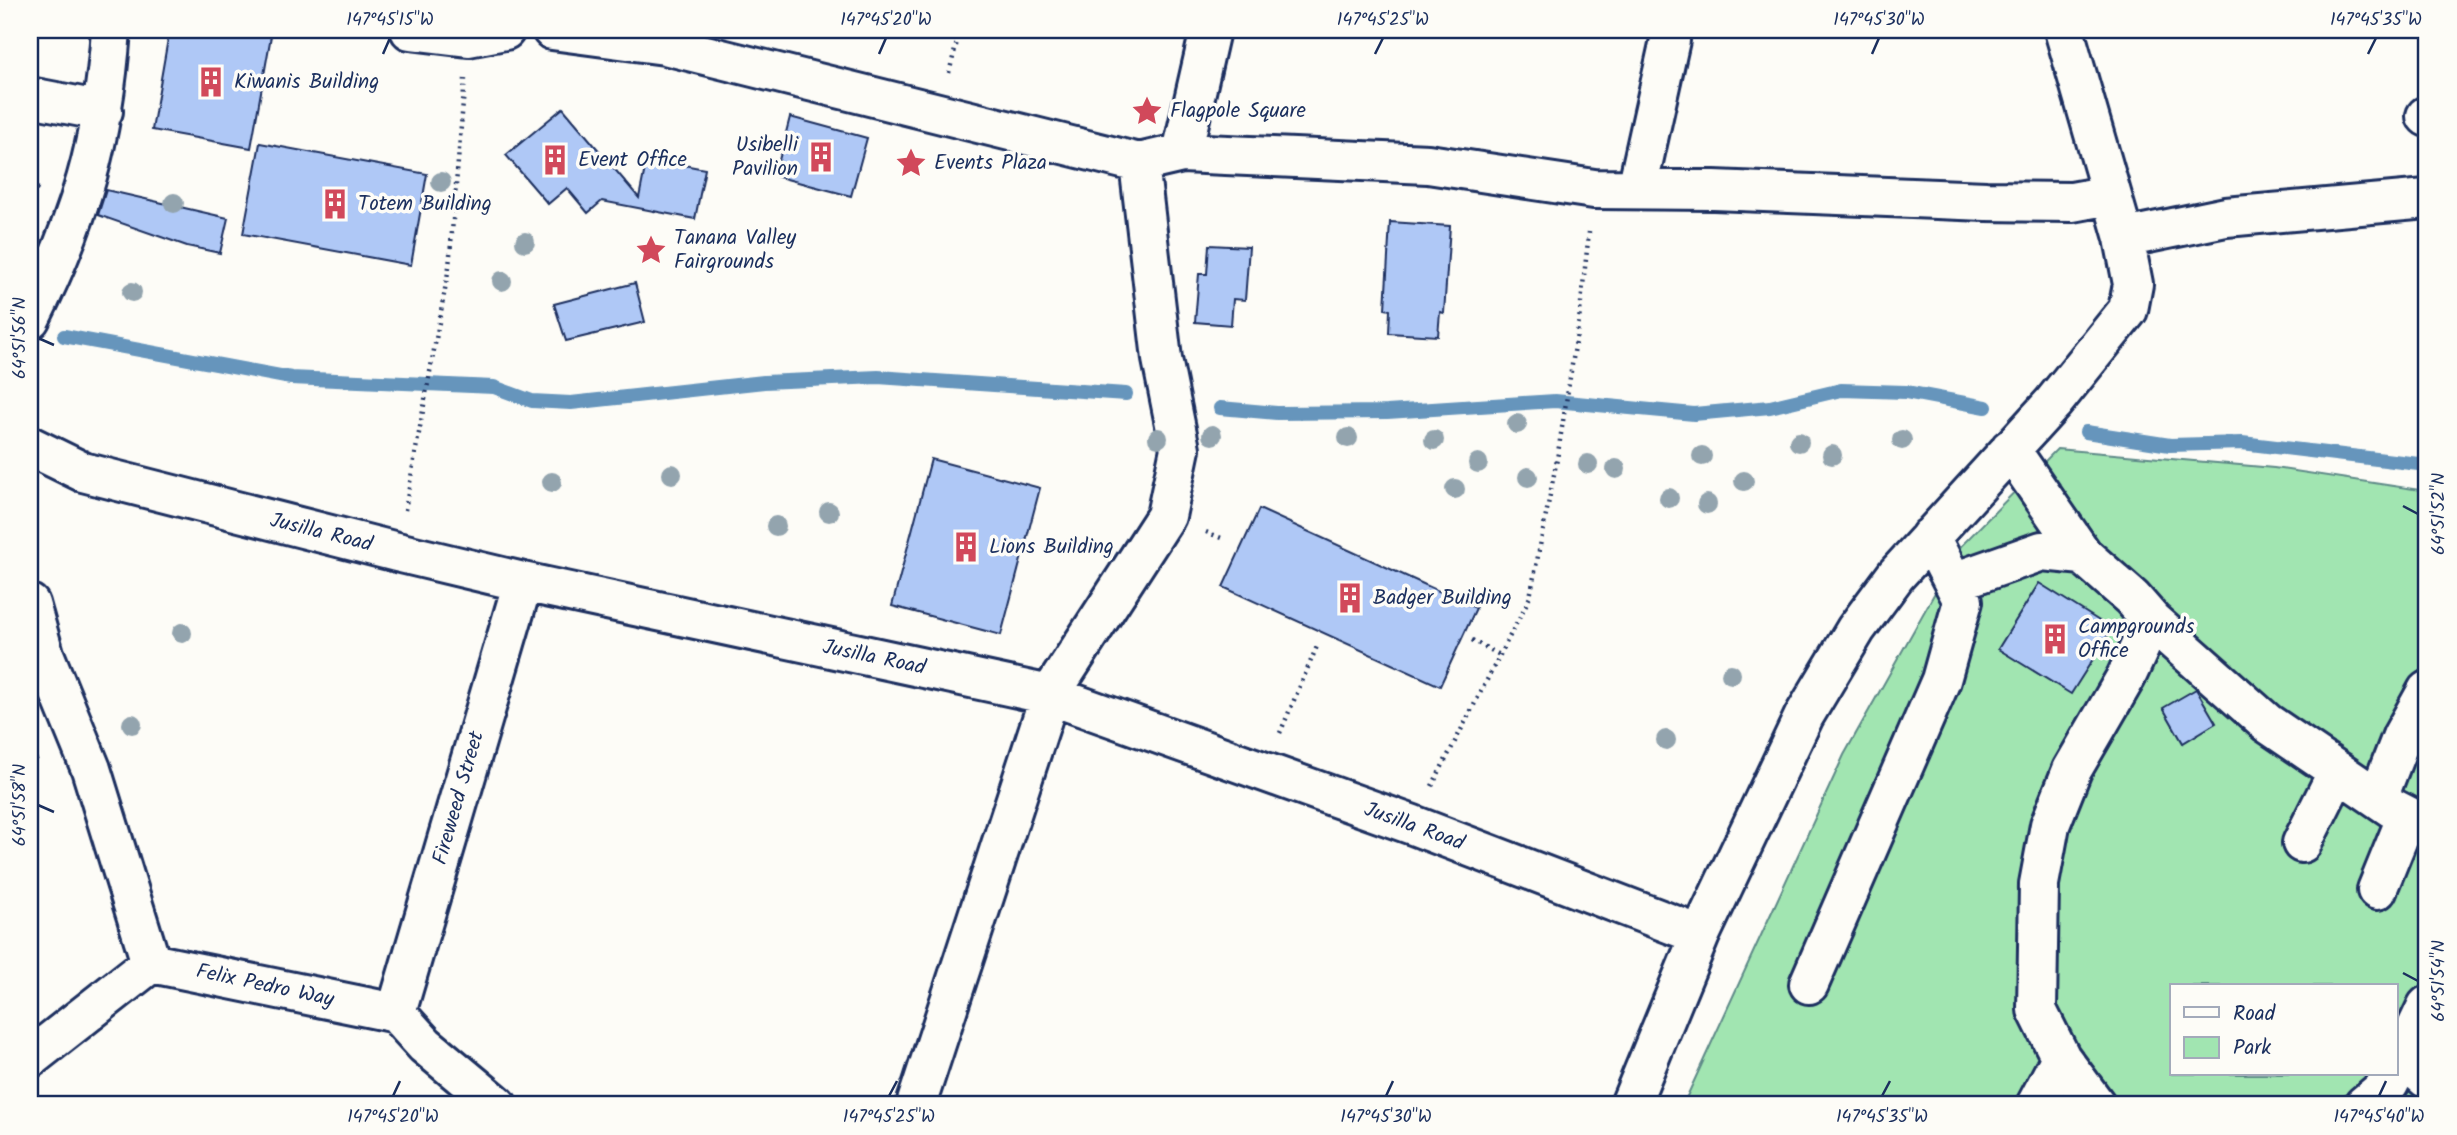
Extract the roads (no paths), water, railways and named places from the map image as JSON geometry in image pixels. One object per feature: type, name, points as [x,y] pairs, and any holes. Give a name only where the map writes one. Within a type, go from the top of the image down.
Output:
[{"type":"street","points":[[30,319],[62,254],[90,171],[103,111],[111,30]]},
{"type":"street","points":[[410,30],[487,33]]},
{"type":"street","points":[[552,30],[665,45],[1139,163],[1182,153],[1428,164],[1594,189],[1986,201],[2072,202],[2110,195]]},
{"type":"street","points":[[1182,153],[1210,30]]},
{"type":"street","points":[[1630,1105],[1700,934],[1804,716],[1856,629],[1930,537],[2062,393],[2128,310],[2133,285],[2124,237],[2064,30]]},
{"type":"street","points":[[1637,189],[1670,40]]},
{"type":"street","points":[[30,97],[103,111]]},
{"type":"street","points":[[916,1105],[1050,695],[1166,516],[1180,449],[1162,359],[1139,163]]},
{"type":"street","points":[[2124,237],[2226,218],[2427,199]]},
{"type":"street","name":"Jusilla Road","points":[[30,446],[83,472],[397,552],[523,582],[1050,695],[1413,825],[1700,934]]},
{"type":"street","points":[[2010,449],[2083,555],[2132,598],[2152,621],[2267,723],[2404,813]]},
{"type":"street","points":[[1809,985],[1941,681],[1963,601],[1930,537]]},
{"type":"street","points":[[1954,582],[2042,551],[2083,555]]},
{"type":"street","name":"Fireweed Street","points":[[396,1013],[523,582]]},
{"type":"street","points":[[30,604],[44,654],[91,769],[151,963],[30,1058]]},
{"type":"street","points":[[2096,1105],[2061,1058],[2037,1010],[2039,884],[2050,825],[2073,771],[2126,677],[2152,621]]},
{"type":"street","points":[[2377,890],[2404,813],[2402,736],[2427,691]]},
{"type":"street","points":[[2302,843],[2338,771]]},
{"type":"street","name":"Felix Pedro Way","points":[[151,963],[396,1013]]},
{"type":"street","points":[[2364,1105],[2405,1070],[2427,1006]]},
{"type":"street","points":[[396,1013],[425,1045],[497,1105]]},
{"type":"street","points":[[2036,1105],[2061,1058]]},
{"type":"waterway","points":[[64,336],[291,378],[494,387],[532,401],[571,403],[764,382],[878,377],[1126,394]]},
{"type":"waterway","points":[[1220,408],[1277,413],[1387,412],[1555,401],[1694,414],[1770,407],[1841,390],[1906,392],[1986,407]]},
{"type":"waterway","points":[[2086,432],[2170,445],[2242,443],[2427,465]]},
{"type":"place","name":"Kiwanis Building","points":[[211,82]]},
{"type":"place","name":"Flagpole Square","points":[[1147,111]]},
{"type":"place","name":"Usibelli Pavilion","points":[[821,157]]},
{"type":"place","name":"Event Office","points":[[555,160]]},
{"type":"place","name":"Events Plaza","points":[[911,163]]},
{"type":"place","name":"Totem Building","points":[[335,204]]},
{"type":"place","name":"Tanana Valley Fairgrounds","points":[[651,250]]},
{"type":"place","name":"Lions Building","points":[[966,547]]},
{"type":"place","name":"Badger Building","points":[[1350,598]]},
{"type":"place","name":"Campgrounds Office","points":[[2055,639]]}]
